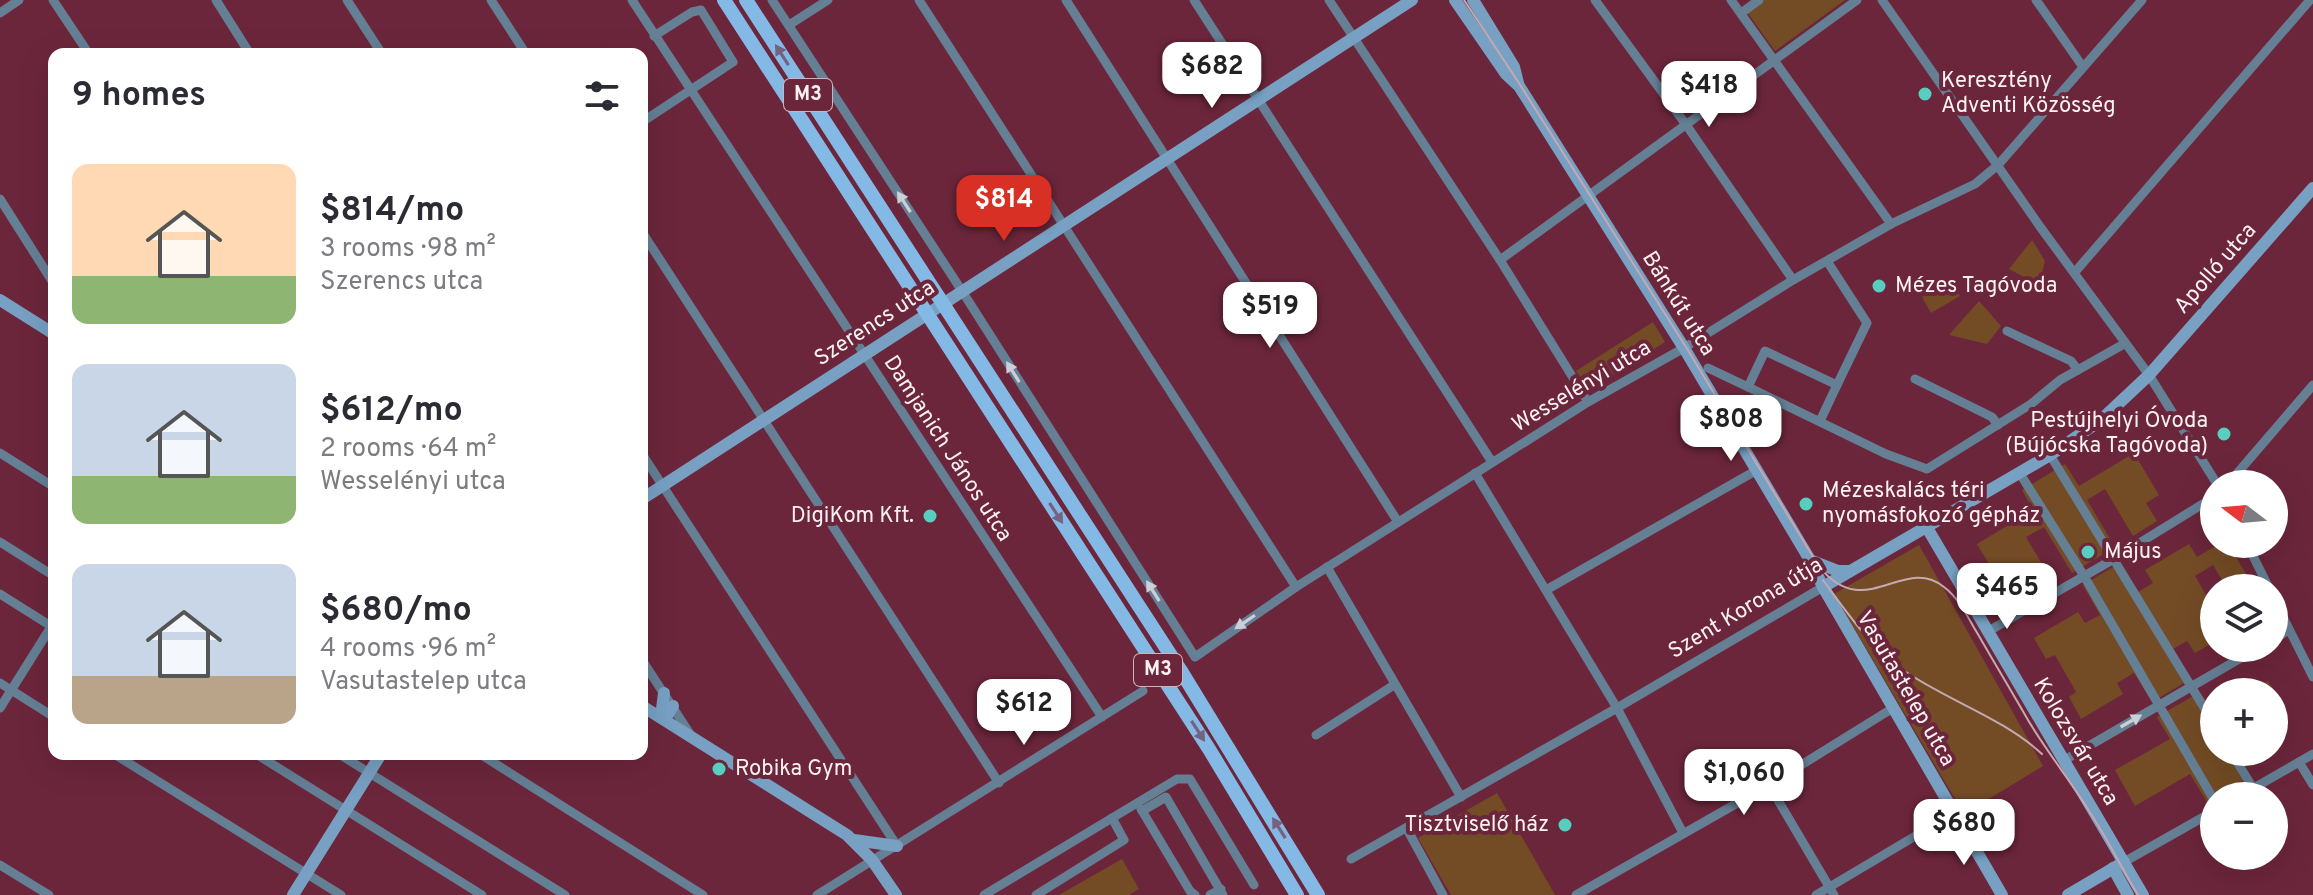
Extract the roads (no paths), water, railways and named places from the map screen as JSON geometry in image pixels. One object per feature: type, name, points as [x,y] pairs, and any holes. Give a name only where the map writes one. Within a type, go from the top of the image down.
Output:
[{"type":"main road","name":"M3","points":[[724,0],[1201,736],[1297,895]]},
{"type":"main road","name":"M3","points":[[746,0],[1181,671],[1318,895]]},
{"type":"street","points":[[0,13],[19,0]]},
{"type":"street","points":[[53,0],[85,48]]},
{"type":"street","points":[[216,0],[246,48]]},
{"type":"street","points":[[347,0],[378,48]]},
{"type":"street","points":[[491,0],[522,48]]},
{"type":"street","name":"Damjanich János utca","points":[[632,0],[1102,717]]},
{"type":"street","points":[[772,0],[962,291]]},
{"type":"street","points":[[789,25],[828,0]]},
{"type":"street","points":[[919,0],[1296,587]]},
{"type":"street","points":[[1066,0],[1398,522]]},
{"type":"street","points":[[1194,0],[1492,462]]},
{"type":"street","points":[[1329,0],[1500,260],[1588,402]]},
{"type":"street","name":"Szerencs utca","points":[[648,495],[1412,0]]},
{"type":"street","name":"Bánkút utca","points":[[1455,0],[1506,74],[1519,86],[1684,348],[1823,587]]},
{"type":"street","name":"Bánkút utca","points":[[1473,0],[1514,67],[1519,86]]},
{"type":"street","points":[[1595,0],[1793,280]]},
{"type":"street","points":[[1731,0],[1891,224]]},
{"type":"street","points":[[1741,13],[1759,0]]},
{"type":"street","points":[[1500,260],[1857,0]]},
{"type":"street","points":[[1882,0],[2041,228],[2149,375],[2208,470]]},
{"type":"street","points":[[2036,0],[2083,67]]},
{"type":"street","name":"Wesselényi utca","points":[[962,291],[1195,657],[1296,587],[1588,402],[1891,224],[1975,184],[1998,165],[2142,0]]},
{"type":"street","points":[[2075,272],[2310,0]]},
{"type":"street","points":[[648,118],[733,62],[701,10],[692,12],[654,36]]},
{"type":"street","name":"Apolló utca","points":[[2149,375],[2313,188]]},
{"type":"street","points":[[0,199],[48,275]]},
{"type":"street","points":[[648,241],[999,783]]},
{"type":"street","points":[[1820,421],[1867,323],[1827,261]]},
{"type":"street","points":[[0,300],[48,330]]},
{"type":"street","points":[[2007,331],[2071,361],[2078,370]]},
{"type":"street","points":[[1708,368],[1886,454],[1927,469],[2078,370],[2124,344]]},
{"type":"street","points":[[1748,387],[1765,351],[1837,385]]},
{"type":"street","name":"Szent Korona útja","points":[[1351,859],[2050,455],[2101,420],[2149,375]]},
{"type":"street","points":[[1915,379],[1992,417],[1998,425]]},
{"type":"street","points":[[2240,470],[2313,385]]},
{"type":"street","points":[[0,453],[48,483]]},
{"type":"street","points":[[2050,455],[2200,701]]},
{"type":"street","points":[[648,464],[897,846]]},
{"type":"street","points":[[1546,590],[1757,470]]},
{"type":"street","points":[[2019,472],[2084,576],[2204,782]]},
{"type":"street","points":[[1475,473],[1617,708],[1683,833]]},
{"type":"street","points":[[1987,632],[2200,506]]},
{"type":"street","name":"Kolozsvár utca","points":[[1926,526],[2063,761],[2118,865],[2128,895]]},
{"type":"street","points":[[0,542],[48,572]]},
{"type":"street","points":[[1810,560],[1838,571],[1848,571]]},
{"type":"street","points":[[1327,567],[1461,797]]},
{"type":"street","name":"Vasutastelep utca","points":[[1823,587],[2002,895]]},
{"type":"street","points":[[0,594],[48,623]]},
{"type":"street","points":[[2289,630],[2313,677]]},
{"type":"street","points":[[0,708],[48,634]]},
{"type":"street","points":[[2063,761],[2233,662]]},
{"type":"street","points":[[648,669],[691,736]]},
{"type":"street","points":[[0,683],[48,713]]},
{"type":"street","points":[[1316,735],[1394,685]]},
{"type":"street","points":[[817,895],[1143,691]]},
{"type":"street","points":[[648,706],[667,699]]},
{"type":"street","points":[[661,717],[667,716],[667,699]]},
{"type":"street","points":[[1576,895],[1769,785],[1893,708]]},
{"type":"street","points":[[648,709],[854,840],[896,895]]},
{"type":"street","points":[[2264,782],[2299,762],[2312,759]]},
{"type":"street","points":[[124,760],[341,895]]},
{"type":"street","points":[[266,760],[482,895]]},
{"type":"street","points":[[348,760],[565,895]]},
{"type":"street","points":[[293,895],[377,760]]},
{"type":"street","points":[[489,760],[703,895]]},
{"type":"street","points":[[2299,762],[2313,785]]},
{"type":"street","points":[[1140,807],[1177,779],[1190,779],[1254,885]]},
{"type":"street","points":[[1769,785],[1831,891]]},
{"type":"street","points":[[986,895],[1112,818],[1166,797],[1222,892],[1210,895]]},
{"type":"street","points":[[1140,807],[1189,894]]},
{"type":"street","points":[[1816,895],[1831,891],[1954,813]]},
{"type":"street","points":[[1036,895],[1124,840],[1112,818]]},
{"type":"street","points":[[2068,895],[2200,819]]},
{"type":"street","points":[[1407,829],[1443,895]]},
{"type":"street","points":[[854,840],[897,846]]},
{"type":"street","points":[[0,865],[49,895]]},
{"type":"street","name":"Kolozsvár utca","points":[[2118,865],[2143,895]]},
{"type":"tram line","points":[[1464,0],[1686,347],[1818,565],[1835,582],[1851,589],[1867,590],[1913,578],[1929,579],[1955,597],[2035,732],[2096,821],[2138,895]]},
{"type":"tram line","points":[[1823,580],[1868,638],[1900,668],[2009,729],[2042,754]]},
{"type":"place","name":"Keresztény Adventi Közösség","points":[[1925,94]]},
{"type":"place","name":"Mézes Tagóvoda","points":[[1879,286]]},
{"type":"place","name":"Pestújhelyi Óvoda (Bújócska Tagóvoda)","points":[[2224,434]]},
{"type":"place","name":"Mézeskalács téri nyomásfokozó gépház","points":[[1806,504]]},
{"type":"place","name":"DigiKom Kft.","points":[[930,516]]},
{"type":"place","name":"Május","points":[[2088,552]]},
{"type":"place","name":"Robika Gym","points":[[719,769]]},
{"type":"place","name":"Tisztviselő ház","points":[[1565,825]]}]
